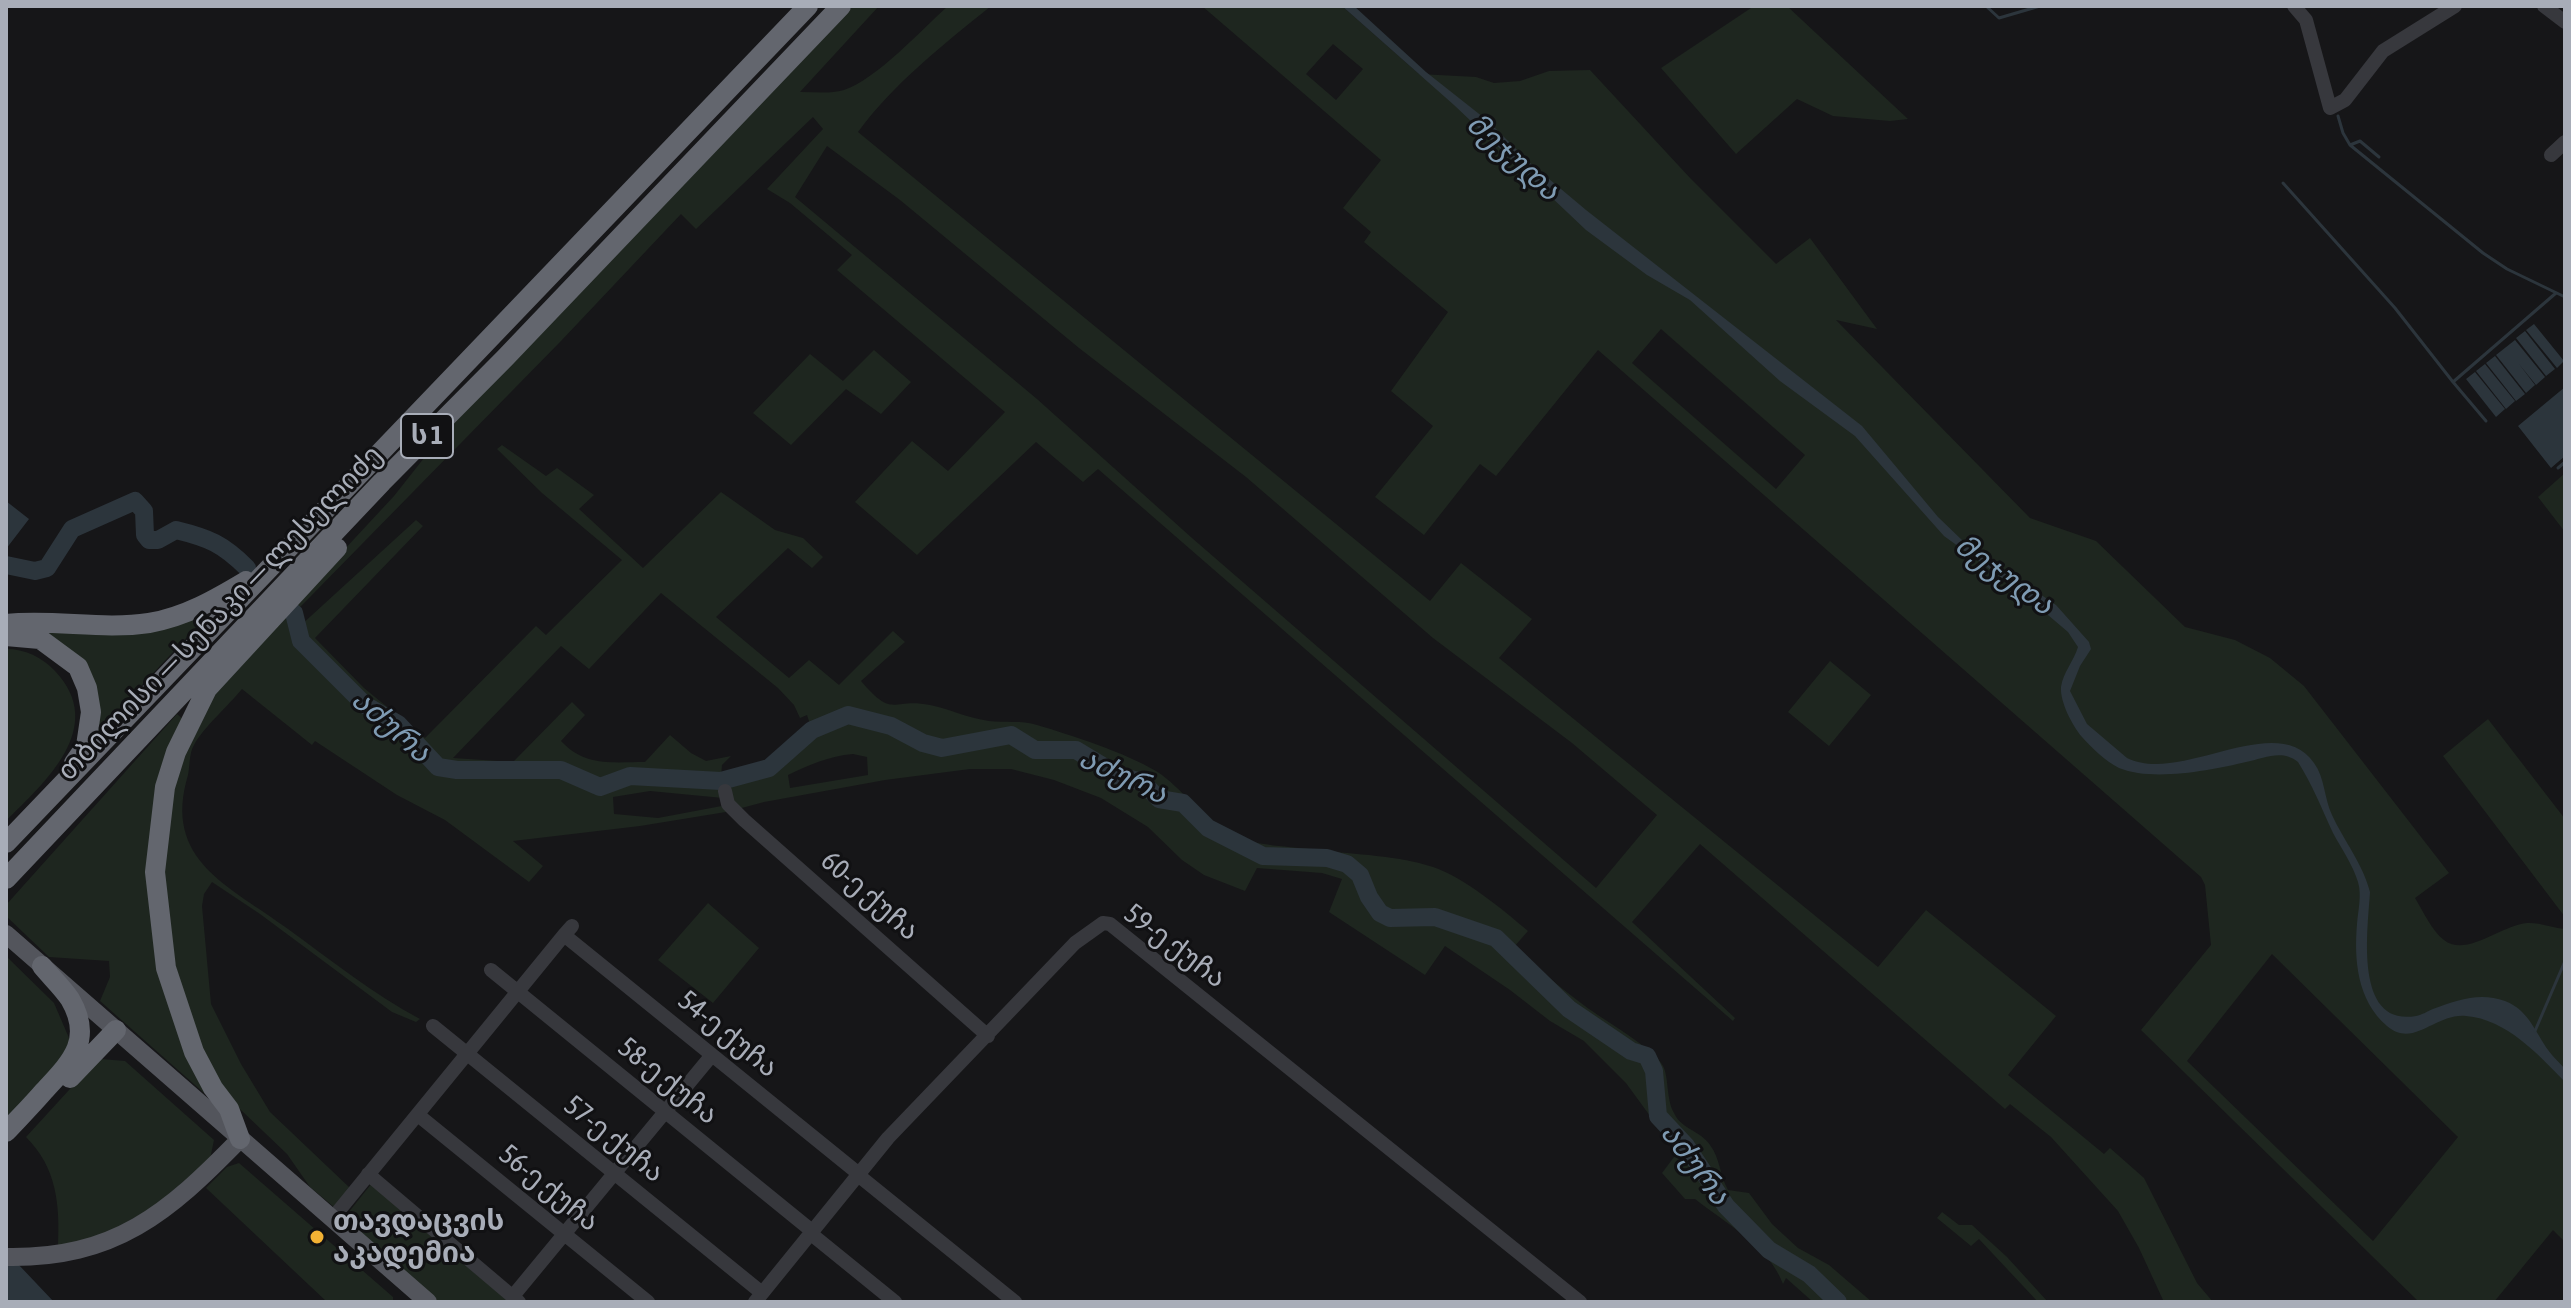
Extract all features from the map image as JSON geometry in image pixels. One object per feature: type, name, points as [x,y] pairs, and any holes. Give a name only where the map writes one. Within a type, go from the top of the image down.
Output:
[{"type":"highway","name":"თბილისი — სენაკი — ლესელიძე","points":[[6,843],[808,6]]},
{"type":"highway","name":"თბილისი — სენაკი — ლესელიძე","points":[[11,874],[382,482],[505,358],[841,6]]},
{"type":"highway","points":[[240,1139],[229,1109],[213,1088],[194,1052],[166,968],[155,872],[165,787],[176,752],[207,689],[366,518],[382,482]]},
{"type":"highway","points":[[6,624],[150,623],[210,603],[267,569]]},
{"type":"highway","points":[[6,636],[40,639],[78,667],[87,688],[91,712],[86,746],[45,803]]},
{"type":"highway","points":[[6,1132],[67,1067],[76,1053],[81,1036],[77,1015],[69,998],[42,966]]},
{"type":"highway","points":[[6,1150],[116,1030]]},
{"type":"main road","points":[[6,934],[428,1302]]},
{"type":"main road","points":[[6,1257],[71,1253],[110,1241],[172,1205],[240,1139]]},
{"type":"street","points":[[2294,6],[2306,20],[2330,108],[2345,100],[2383,51],[2455,6]]},
{"type":"street","points":[[2544,6],[2565,22]]},
{"type":"street","points":[[2551,155],[2565,142]]},
{"type":"street","name":"60-ე ქუჩა","points":[[725,791],[728,804],[744,820],[988,1036]]},
{"type":"street","name":"59-ე ქუჩა","points":[[761,1298],[888,1138],[1075,943],[1103,923],[1110,924],[1580,1302]]},
{"type":"street","name":"54-ე ქუჩა","points":[[332,1219],[568,931],[712,1055],[1015,1302]]},
{"type":"street","name":"58-ე ქუჩა","points":[[491,970],[895,1302]]},
{"type":"street","name":"57-ე ქუჩა","points":[[433,1026],[761,1298]]},
{"type":"street","points":[[368,1174],[516,1299],[565,1234],[712,1055]]},
{"type":"street","name":"56-ე ქუჩა","points":[[418,1115],[648,1302]]},
{"type":"shaded area","points":[[853,6],[879,6],[800,92],[833,92],[857,84],[898,53],[948,6],[991,6],[904,81],[858,132],[1430,601],[1461,563],[1532,619],[1499,658],[1878,967],[1926,910],[2056,1016],[2008,1075],[2104,1154],[2110,1148],[2144,1178],[2197,1283],[2213,1302],[2162,1302],[2139,1248],[2118,1211],[2051,1137],[2010,1104],[2005,1109],[1700,844],[1632,922],[1735,1018],[1733,1021],[1098,469],[1083,482],[1036,442],[917,555],[855,502],[912,441],[948,471],[1005,412],[837,270],[852,255],[790,203],[767,189],[823,129],[813,117],[696,229],[681,214],[311,596],[295,612],[290,608],[394,496],[458,415]],"holes":[[[827,146],[900,200],[1079,348],[1246,477],[1433,638],[1572,743],[1657,815],[1596,888],[1192,538],[1037,399],[795,197]]]},
{"type":"shaded area","points":[[1202,6],[1342,6],[1419,74],[1476,77],[1494,83],[1520,81],[1549,71],[1590,70],[1691,179],[1776,264],[1810,238],[1877,329],[1836,320],[2030,518],[2096,541],[2185,627],[2235,640],[2270,658],[2304,686],[2449,873],[2415,898],[2444,940],[2453,945],[2473,943],[2527,923],[2565,929],[2565,1242],[2553,1230],[2494,1302],[2419,1302],[2141,1030],[2211,945],[2205,885],[2201,877],[1598,350],[1496,476],[1480,464],[1424,535],[1375,497],[1433,426],[1391,391],[1448,312],[1364,242],[1371,232],[1343,208],[1381,160]],"holes":[[[1333,44],[1363,69],[1336,100],[1306,74]],[[1661,329],[1805,455],[1776,489],[1632,363]],[[2272,954],[2458,1137],[2373,1241],[2187,1061]]]},
{"type":"shaded area","points":[[1754,6],[1787,6],[1908,119],[1890,121],[1833,116],[1797,99],[1736,154],[1661,68]]},
{"type":"shaded area","points":[[874,350],[911,382],[881,414],[846,389],[791,445],[753,413],[810,354],[843,381]]},
{"type":"shaded area","points":[[502,445],[546,476],[557,468],[594,495],[579,509],[643,568],[721,492],[775,530],[803,538],[823,557],[812,568],[788,548],[716,617],[789,678],[809,660],[839,685],[893,631],[905,642],[861,681],[887,704],[917,703],[981,720],[1025,723],[1051,729],[1114,751],[1156,771],[1230,834],[1273,845],[1405,860],[1433,867],[1470,886],[1528,931],[1514,947],[1576,999],[1658,1059],[1665,1071],[1674,1113],[1681,1123],[1710,1145],[1728,1190],[1749,1193],[1772,1224],[1798,1248],[1829,1265],[1872,1302],[1813,1302],[1786,1278],[1783,1284],[1768,1258],[1757,1247],[1695,1199],[1685,1199],[1662,1173],[1677,1153],[1626,1083],[1584,1041],[1550,1021],[1445,946],[1425,975],[1329,912],[1342,879],[1322,873],[1257,868],[1245,891],[1204,875],[1182,860],[1148,827],[1101,798],[1054,780],[1011,769],[970,769],[885,780],[738,809],[731,802],[726,780],[769,768],[812,730],[807,715],[800,718],[794,705],[778,688],[661,593],[589,669],[561,646],[453,758],[513,762],[572,702],[585,715],[561,741],[580,755],[600,761],[645,762],[670,735],[706,761],[731,756],[722,765],[721,778],[630,772],[600,784],[558,766],[441,765],[399,721],[368,704],[303,640],[300,626],[416,520],[423,526],[315,638],[364,688],[425,738],[536,626],[546,635],[622,560],[542,493],[497,449]],"holes":[[[844,755],[867,757],[868,775],[790,788],[788,775],[811,764]]]},
{"type":"shaded area","points":[[2565,473],[2565,532],[2538,497]]},
{"type":"shaded area","points":[[288,610],[300,643],[363,708],[396,727],[423,759],[438,771],[561,774],[600,790],[632,779],[722,782],[723,798],[650,791],[613,797],[614,814],[658,818],[727,805],[732,811],[513,841],[543,866],[529,882],[445,820],[397,795],[315,741],[312,745],[242,689],[203,731],[191,752],[182,805],[184,829],[193,850],[206,868],[224,884],[369,988],[420,1019],[416,1022],[392,1012],[212,882],[204,894],[202,906],[211,1004],[241,1064],[270,1112],[350,1188],[334,1207],[310,1187],[287,1154],[220,1090],[201,1054],[179,983],[166,918],[164,854],[173,781],[215,688]]},
{"type":"shaded area","points":[[207,616],[93,737],[94,701],[44,638],[47,627],[150,632]]},
{"type":"shaded area","points":[[6,649],[26,652],[50,666],[70,692],[75,713],[73,733],[53,771],[6,821]]},
{"type":"shaded area","points":[[1830,661],[1871,695],[1829,746],[1788,712]]},
{"type":"shaded area","points":[[177,714],[184,720],[150,886],[207,1089],[204,1093],[100,1001],[110,977],[109,961],[49,957],[6,916],[6,905]]},
{"type":"shaded area","points":[[2488,719],[2565,819],[2565,917],[2443,756]]},
{"type":"shaded area","points":[[708,903],[759,948],[713,1003],[658,960]]},
{"type":"shaded area","points":[[6,956],[54,1003],[72,1045],[6,1122]]},
{"type":"shaded area","points":[[101,1059],[125,1061],[214,1140],[210,1159],[154,1207],[98,1238],[58,1246],[57,1202],[50,1174],[26,1137]]},
{"type":"shaded area","points":[[239,1163],[393,1297],[393,1302],[327,1302],[206,1188],[227,1167]]},
{"type":"shaded area","points":[[372,1183],[515,1302],[438,1302],[344,1218]]},
{"type":"shaded area","points":[[1942,1212],[1959,1225],[1972,1225],[2007,1257],[2048,1302],[2038,1302],[1979,1239],[1971,1246],[1937,1218]]},
{"type":"water","name":"მეჯუდა","points":[[1342,6],[1354,6],[1586,210],[1862,426],[1938,517],[1964,542],[2056,605],[2089,642],[2091,649],[2070,691],[2087,724],[2127,758],[2149,764],[2174,763],[2252,745],[2276,743],[2297,748],[2314,763],[2332,815],[2367,882],[2370,892],[2367,928],[2369,972],[2373,991],[2382,1006],[2396,1015],[2416,1016],[2469,998],[2487,997],[2505,1001],[2527,1017],[2546,1048],[2565,1069],[2565,1082],[2521,1040],[2481,1019],[2455,1017],[2406,1034],[2387,1026],[2369,1004],[2357,965],[2358,882],[2298,762],[2286,756],[2273,756],[2200,771],[2148,774],[2119,768],[2104,758],[2078,732],[2062,699],[2062,682],[2078,647],[2068,632],[2009,583],[1944,536],[1855,436],[1780,381],[1690,300],[1647,275],[1586,230],[1454,105]]},
{"type":"water","points":[[2534,324],[2564,361],[2557,368],[2526,330]]},
{"type":"water","points":[[2525,331],[2555,369],[2546,376],[2516,338]]},
{"type":"water","points":[[2515,340],[2545,377],[2536,385],[2519,364],[2535,385],[2526,393],[2496,355]]},
{"type":"water","points":[[2495,356],[2525,394],[2516,401],[2486,363]]},
{"type":"water","points":[[2485,364],[2515,401],[2506,409],[2476,371]]},
{"type":"water","points":[[2475,372],[2505,409],[2496,417],[2466,379]]},
{"type":"water","points":[[2565,387],[2565,456],[2551,468],[2518,426]]},
{"type":"water","points":[[6,501],[29,519],[6,549]]},
{"type":"water","points":[[6,1263],[18,1264],[54,1302],[6,1302]]},
{"type":"waterway","points":[[1986,6],[1999,18],[2040,6]]},
{"type":"waterway","points":[[2338,116],[2350,145],[2483,253],[2507,269],[2565,297]]},
{"type":"waterway","points":[[2350,145],[2360,141],[2379,157]]},
{"type":"waterway","points":[[2283,183],[2395,308],[2453,382]]},
{"type":"waterway","points":[[2486,421],[2453,382],[2556,293]]},
{"type":"waterway","points":[[2558,468],[2565,462]]},
{"type":"waterway","name":"აძურა","points":[[6,565],[35,571],[47,568],[72,529],[135,501],[144,511],[145,535],[149,540],[158,540],[176,530],[188,533],[223,548],[247,568]]},
{"type":"waterway","name":"აძურა","points":[[294,613],[301,641],[365,705],[398,724],[438,767],[457,770],[561,770],[600,787],[630,776],[721,781],[769,768],[812,730],[848,715],[891,726],[923,743],[942,748],[1011,735],[1035,750],[1076,750],[1119,776],[1142,782],[1159,799],[1183,803],[1208,828],[1263,856],[1327,858],[1347,864],[1360,875],[1380,913],[1390,918],[1435,917],[1496,938],[1569,1009],[1631,1051],[1647,1056],[1654,1071],[1658,1116],[1686,1146],[1726,1206],[1769,1250],[1809,1274],[1838,1302]]},
{"type":"waterway","points":[[2535,1031],[2565,961]]},
{"type":"place","name":"თავდაცვის აკადემია","points":[[317,1237]]}]
